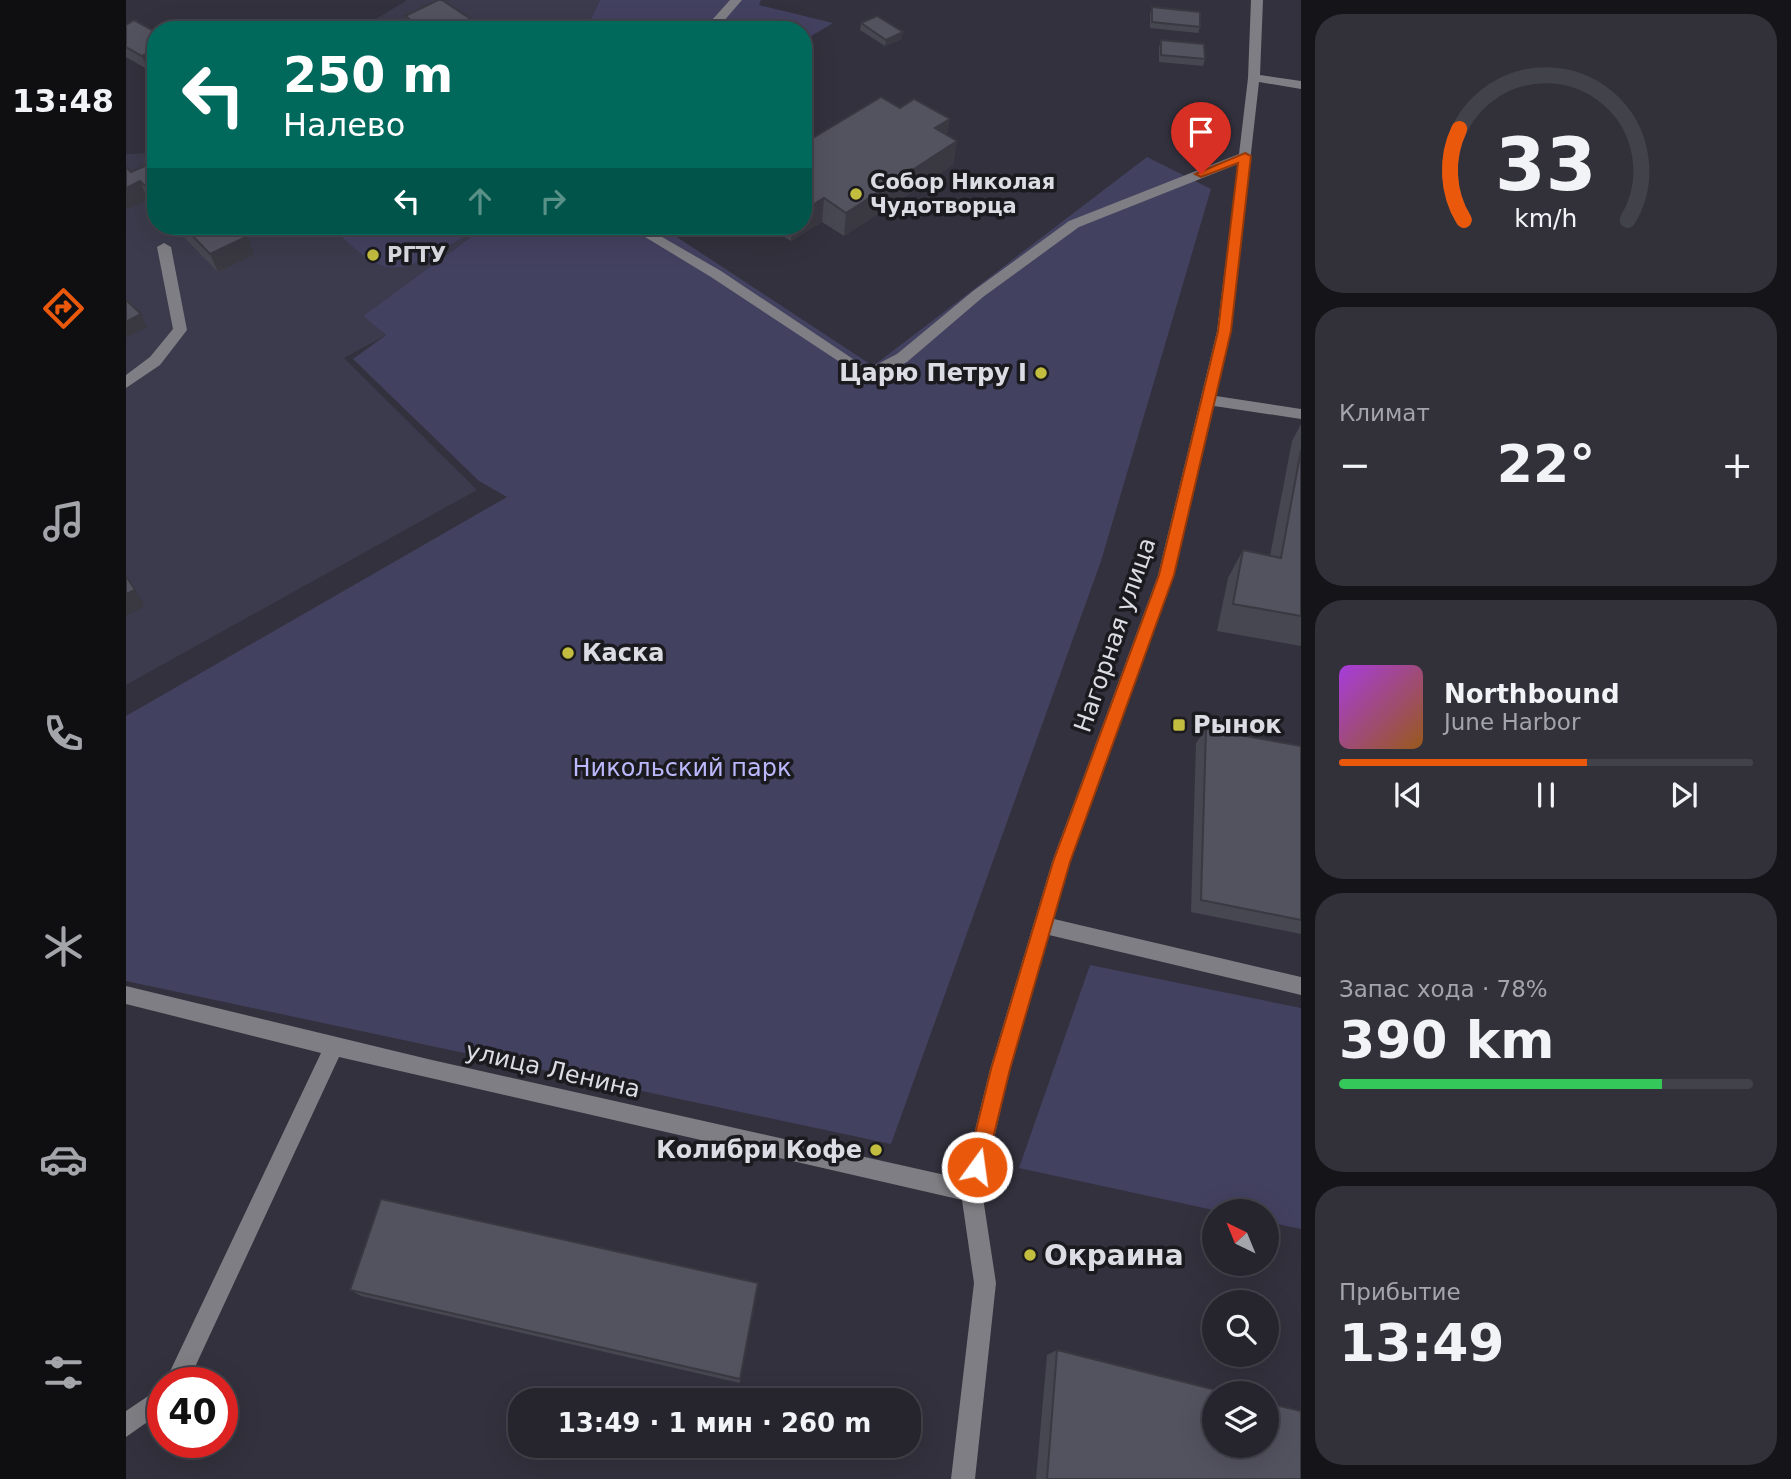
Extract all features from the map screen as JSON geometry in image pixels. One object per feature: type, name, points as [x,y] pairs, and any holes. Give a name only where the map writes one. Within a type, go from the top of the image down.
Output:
[{"type":"street","points":[[717,21],[736,0]]},
{"type":"street","name":"Нагорная улица","points":[[971,1191],[1000,1069],[1080,807],[1166,575],[1208,400],[1224,331],[1245,156],[1254,78],[1256,0]]},
{"type":"street","points":[[1254,78],[1301,85]]},
{"type":"street","points":[[649,235],[716,274],[867,375],[902,358],[978,294],[1074,223],[1245,156]]},
{"type":"street","points":[[126,383],[155,361],[180,330],[164,247]]},
{"type":"street","points":[[1208,400],[1301,414]]},
{"type":"street","points":[[1043,925],[1301,986]]},
{"type":"street","name":"улица Ленина","points":[[126,995],[971,1191]]},
{"type":"street","points":[[183,1367],[334,1045]]},
{"type":"street","points":[[963,1479],[985,1283],[971,1191]]},
{"type":"street","points":[[126,1425],[147,1409]]},
{"type":"shaded area","points":[[407,0],[600,0],[590,21],[373,21]]},
{"type":"shaded area","points":[[147,153],[147,235],[474,235],[363,316],[386,335],[344,358],[477,490],[126,685],[126,154]]},
{"type":"green space","points":[[600,0],[761,0],[759,5],[833,23],[812,36],[812,21],[590,21]]},
{"type":"green space","name":"Никольский парк","points":[[1147,157],[1211,189],[1101,561],[891,1144],[126,981],[126,716],[507,497],[479,481],[353,359],[386,335],[363,316],[474,235],[674,235],[873,366]]},
{"type":"green space","points":[[340,235],[466,235],[419,262],[403,267],[378,264]]},
{"type":"green space","points":[[1090,965],[1301,1008],[1301,1229],[1279,1224],[1279,1199],[1202,1199],[1202,1208],[1019,1168]]},
{"type":"building","points":[[442,0],[474,21],[412,21],[405,16]]},
{"type":"building","points":[[1152,7],[1200,12],[1200,27],[1152,22]]},
{"type":"building","points":[[877,16],[903,32],[886,40],[861,23]]},
{"type":"building","points":[[134,20],[147,27],[147,53],[142,56],[126,47],[126,25]]},
{"type":"building","points":[[1161,40],[1204,44],[1205,59],[1161,55]]},
{"type":"building","name":"Собор Николая Чудотворца","points":[[881,97],[900,108],[914,99],[950,119],[935,128],[957,141],[846,213],[824,198],[812,205],[812,139]]},
{"type":"building","points":[[147,165],[147,188],[140,181],[126,188],[126,167],[131,172]]},
{"type":"building","points":[[192,235],[248,236],[210,254]]},
{"type":"building","points":[[126,300],[141,314],[126,322]]},
{"type":"building","points":[[1301,450],[1301,616],[1233,604],[1243,550],[1281,558]]},
{"type":"building","points":[[126,576],[135,590],[126,594]]},
{"type":"building","points":[[1206,729],[1301,746],[1301,920],[1201,900]]},
{"type":"building","points":[[381,1199],[758,1283],[740,1379],[350,1290]]},
{"type":"building","points":[[1057,1350],[1202,1386],[1202,1458],[1279,1458],[1279,1406],[1301,1411],[1301,1479],[1047,1479]]},
{"type":"place","name":"Собор Николая Чудотворца","points":[[856,194]]},
{"type":"place","name":"РГТУ","points":[[373,255]]},
{"type":"place","name":"Царю Петру I","points":[[1041,373]]},
{"type":"place","name":"Каска","points":[[568,653]]},
{"type":"place","name":"Рынок","points":[[1179,725]]},
{"type":"place","name":"Колибри Кофе","points":[[876,1150]]},
{"type":"place","name":"Окраина","points":[[1030,1255]]},
{"type":"route","points":[[977,1167],[1000,1069],[1062,862],[1166,575],[1224,331],[1245,156],[1201,174]]}]
